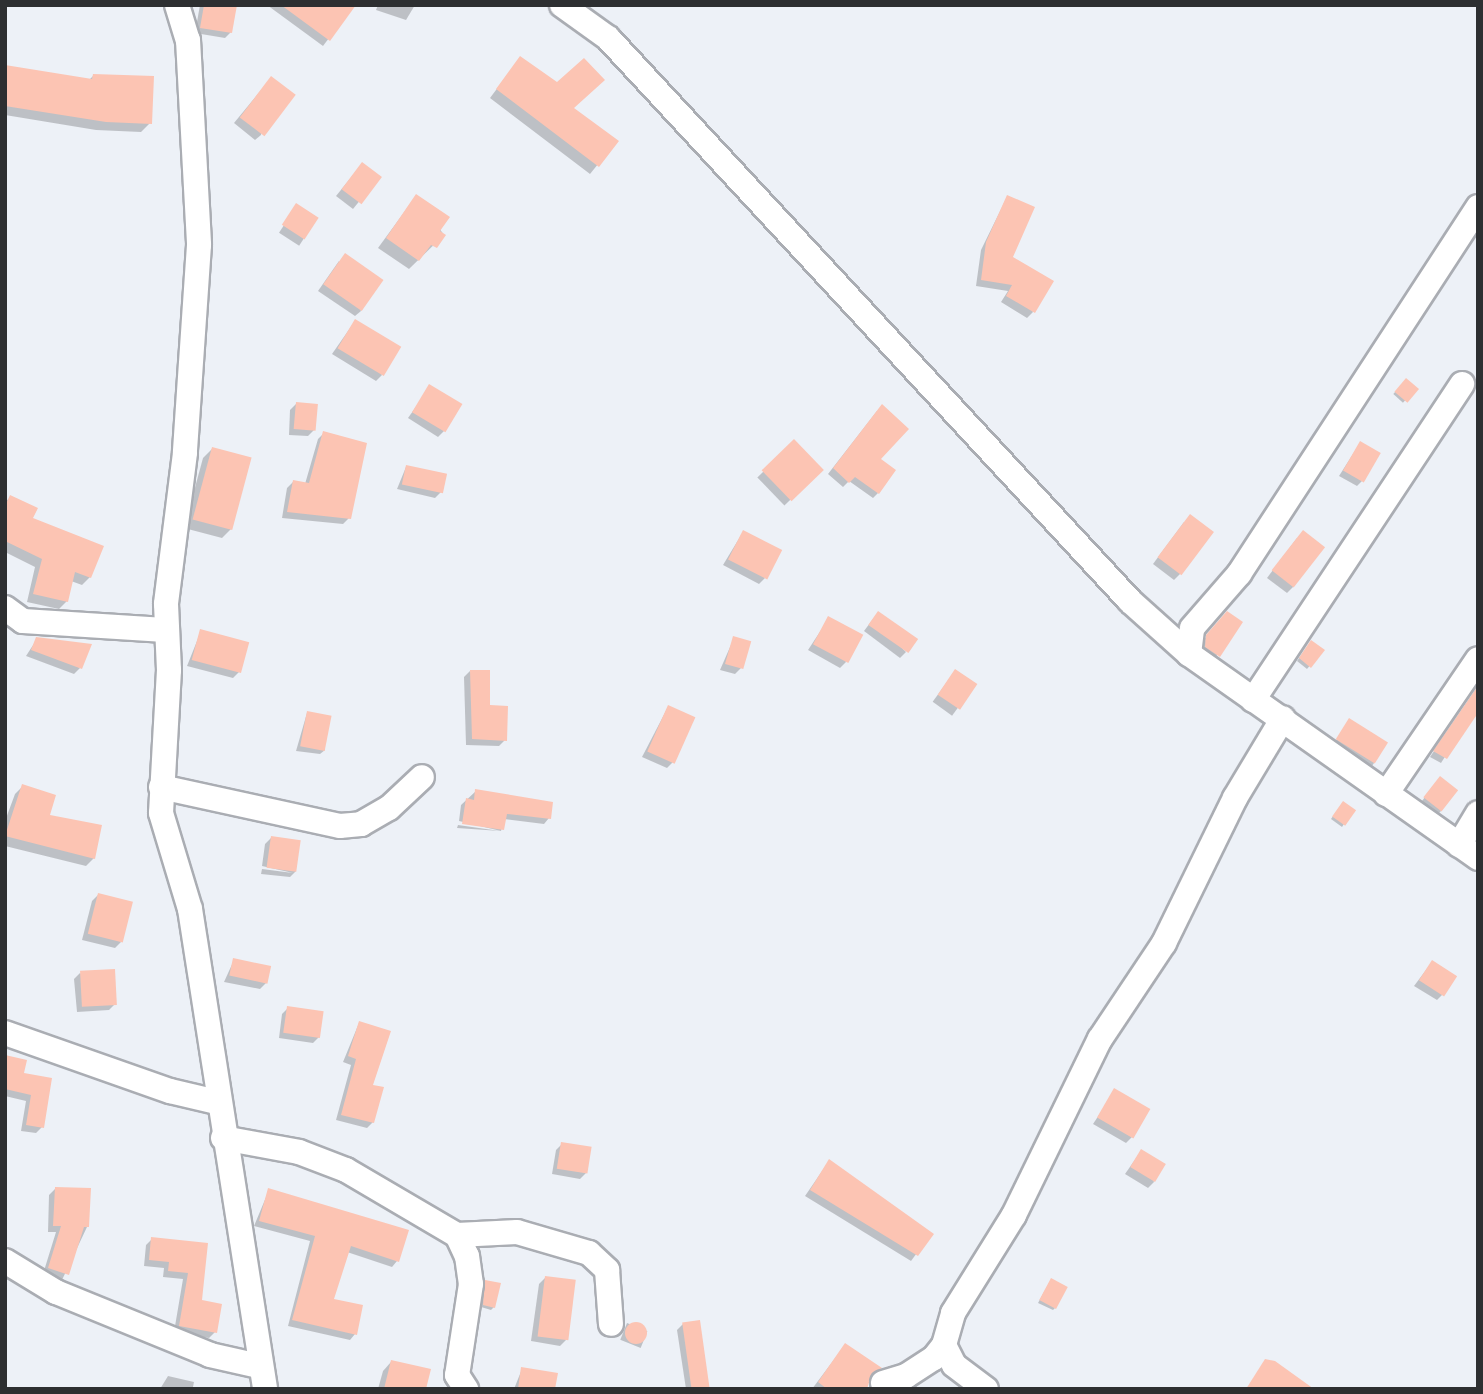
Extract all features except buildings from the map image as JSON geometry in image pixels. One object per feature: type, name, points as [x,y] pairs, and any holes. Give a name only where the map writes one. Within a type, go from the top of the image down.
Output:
[{"type":"street","points":[[177,5],[188,40],[199,245],[185,453],[165,630],[169,670],[161,813],[190,909],[217,1102],[246,1245],[262,1378]]},
{"type":"street","points":[[562,5],[608,38],[942,403],[1161,629],[1189,654],[1468,851],[1478,813]]},
{"type":"street","points":[[1189,654],[1192,628],[1239,574],[1478,207]]},
{"type":"street","points":[[1253,700],[1462,384]]},
{"type":"street","points":[[5,608],[23,621],[165,630]]},
{"type":"street","points":[[1161,629],[1192,628]]},
{"type":"street","points":[[1386,794],[1478,659]]},
{"type":"street","points":[[883,1383],[906,1376],[934,1358],[944,1345],[953,1312],[1014,1215],[1100,1039],[1164,943],[1235,798],[1283,718]]},
{"type":"street","points":[[161,787],[340,826],[371,819],[422,777]]},
{"type":"street","points":[[5,1033],[170,1090],[217,1102]]},
{"type":"street","points":[[223,1138],[299,1152],[346,1170],[457,1235],[517,1232],[589,1253],[607,1270],[611,1324]]},
{"type":"street","points":[[457,1235],[467,1256],[471,1284],[457,1374],[466,1389]]},
{"type":"street","points":[[5,1261],[56,1292],[262,1378]]},
{"type":"street","points":[[944,1345],[954,1365],[986,1389]]}]
